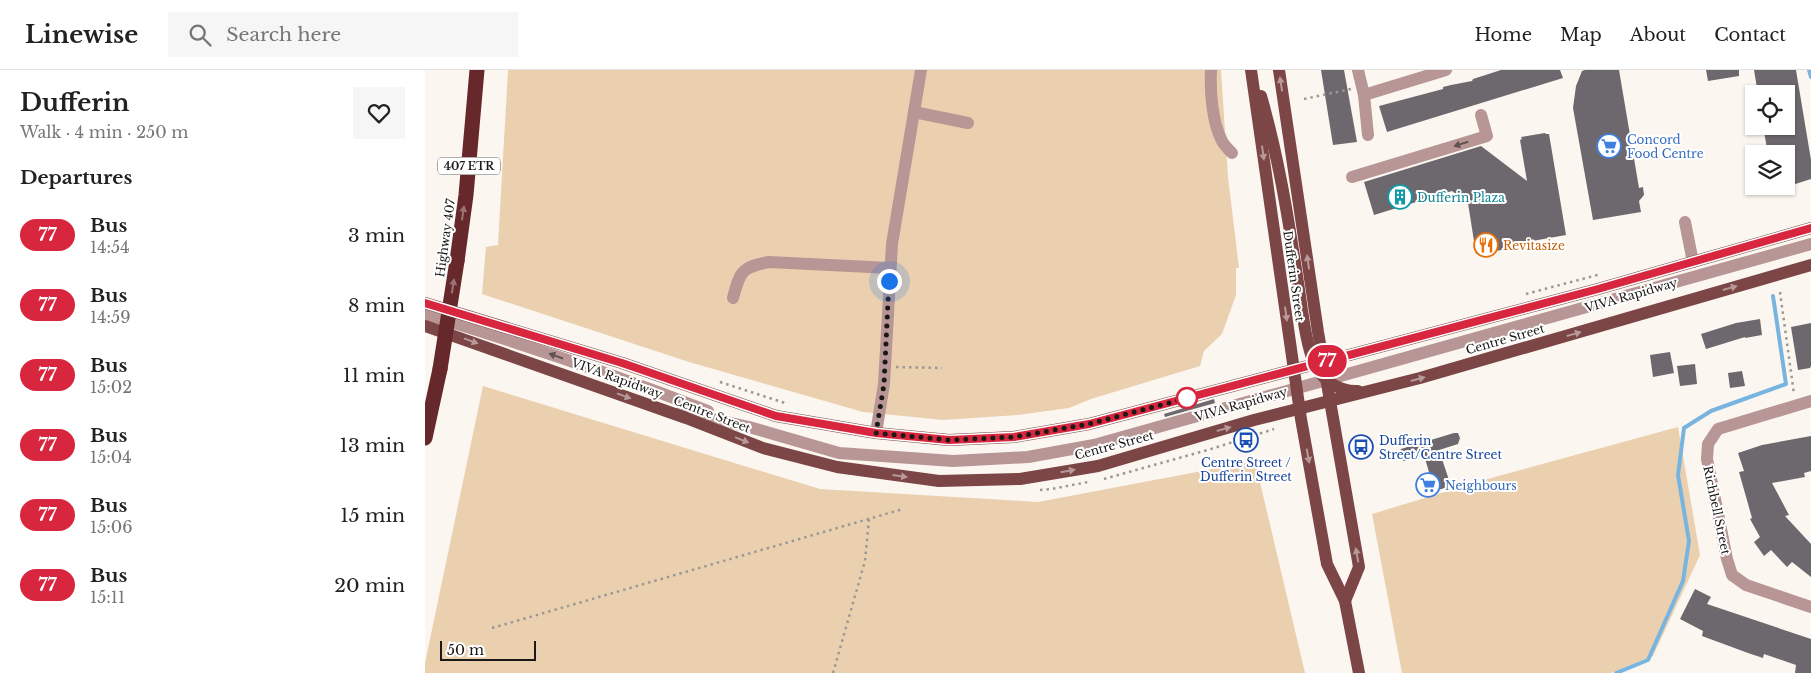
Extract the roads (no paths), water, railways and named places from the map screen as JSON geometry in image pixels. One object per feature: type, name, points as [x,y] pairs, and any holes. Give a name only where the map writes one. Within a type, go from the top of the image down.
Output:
[{"type":"highway","name":"Highway 407","points":[[425,438],[440,369],[457,261],[466,195],[477,70]]},
{"type":"main road","points":[[1253,70],[1267,118],[1292,243],[1307,335],[1319,363]]},
{"type":"main road","name":"Dufferin Street","points":[[1253,70],[1294,369],[1327,564],[1345,601],[1359,673]]},
{"type":"main road","name":"Dufferin Street","points":[[1279,70],[1319,363],[1326,380],[1330,400],[1359,566],[1345,601]]},
{"type":"main road","name":"Centre Street","points":[[425,303],[622,363],[776,416],[876,433],[949,440],[1014,437],[1089,424],[1598,289],[1811,228]]},
{"type":"main road","name":"Centre Street","points":[[425,326],[647,404],[763,448],[837,467],[939,481],[1019,479],[1098,466],[1300,408],[1420,378],[1811,265]]},
{"type":"main road","points":[[1326,380],[1337,388],[1352,391],[1370,391]]},
{"type":"street","points":[[876,433],[884,384],[892,244],[921,70]]},
{"type":"street","points":[[1211,70],[1213,112],[1222,141],[1232,153]]},
{"type":"street","points":[[1358,70],[1363,91],[1368,135]]},
{"type":"street","points":[[1363,91],[1446,70]]},
{"type":"street","points":[[914,112],[968,122]]},
{"type":"street","points":[[1352,177],[1487,136],[1481,115]]},
{"type":"street","points":[[1685,222],[1693,262]]},
{"type":"street","name":"VIVA Rapidway","points":[[647,404],[749,428],[839,453],[953,461],[1028,457],[1094,445],[1811,244]]},
{"type":"street","points":[[733,298],[737,281],[744,270],[751,265],[769,262],[890,268]]},
{"type":"street","name":"VIVA Rapidway","points":[[425,314],[505,338],[637,384],[749,428]]},
{"type":"street","name":"Richbell Street","points":[[1811,400],[1719,429],[1708,444],[1707,459],[1727,559],[1733,576],[1746,585],[1811,607]]},
{"type":"waterway","points":[[1809,70],[1811,77]]},
{"type":"waterway","points":[[1616,673],[1648,660],[1683,581],[1689,541],[1678,475],[1684,428],[1711,411],[1786,384],[1773,296]]},
{"type":"place","name":"Concord Food Centre","points":[[1609,146]]},
{"type":"place","name":"Dufferin Plaza","points":[[1400,197]]},
{"type":"place","name":"Revitasize","points":[[1486,245]]},
{"type":"place","name":"Centre Street / Dufferin Street","points":[[1246,440]]},
{"type":"place","name":"Dufferin Street/Centre Street","points":[[1361,447]]},
{"type":"place","name":"Neighbours","points":[[1428,485]]}]
